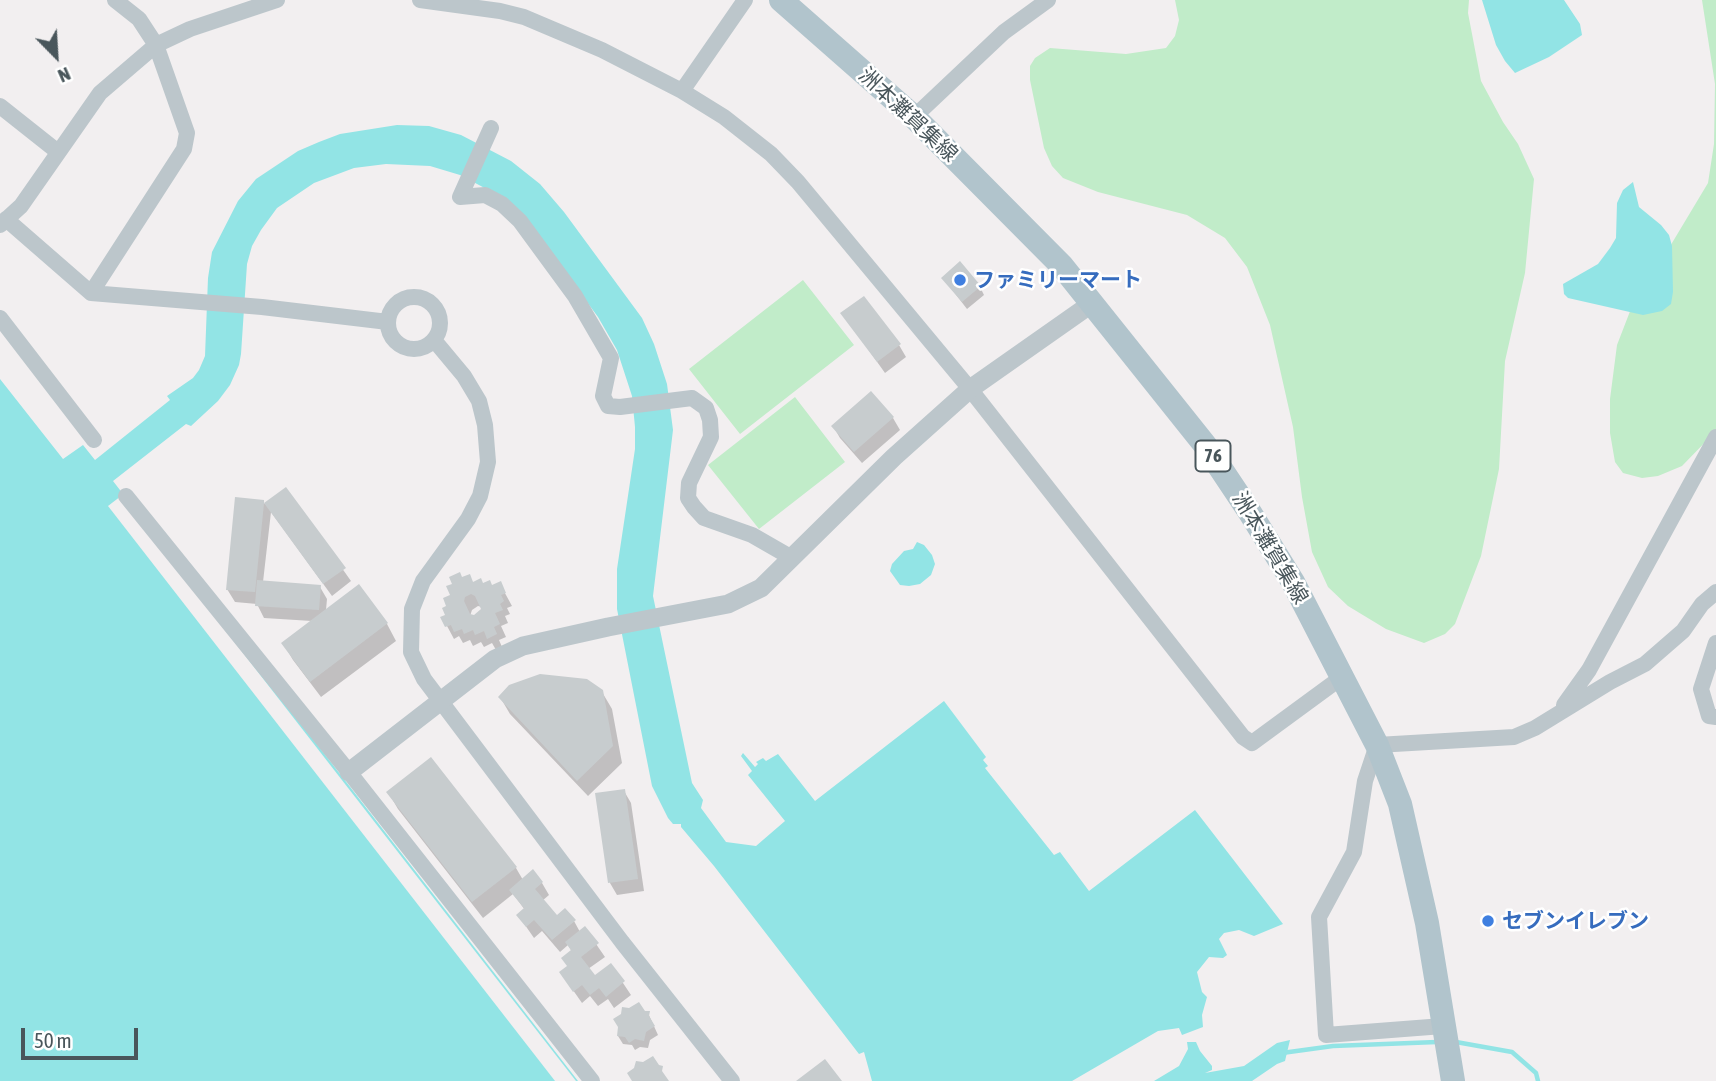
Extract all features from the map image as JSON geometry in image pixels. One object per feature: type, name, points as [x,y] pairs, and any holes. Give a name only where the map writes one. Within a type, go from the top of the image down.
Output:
[{"type":"main road","name":"洲本灘賀集線","points":[[781,0],[914,117],[1062,266],[1205,445],[1293,582],[1377,745],[1395,789],[1407,829],[1427,922],[1453,1081]]},
{"type":"street","points":[[91,293],[184,149],[187,133],[156,45],[139,19],[115,0]]},
{"type":"street","points":[[277,0],[190,29],[156,45],[100,93],[21,206],[3,222],[91,293],[261,307],[388,322]]},
{"type":"street","points":[[420,0],[524,17],[602,50],[682,91],[724,117],[771,154],[807,192],[970,390],[1242,737],[1252,743],[1342,677]]},
{"type":"street","points":[[682,91],[745,0]]},
{"type":"street","points":[[914,117],[1004,32],[1048,0]]},
{"type":"street","points":[[0,106],[58,152]]},
{"type":"street","points":[[491,128],[460,197],[485,195],[502,204],[520,221],[567,285],[611,358],[603,396],[608,406],[620,407],[692,398],[706,408],[711,437],[689,483],[688,498],[704,517],[752,535],[792,558]]},
{"type":"street","points":[[419,298],[428,301],[439,313],[440,330],[434,340],[424,348],[407,349],[393,339],[388,322],[394,306],[402,300],[419,298]]},
{"type":"street","points":[[349,772],[495,659],[523,646],[728,604],[761,588],[885,465],[970,390],[1091,304]]},
{"type":"street","points":[[0,318],[94,440]]},
{"type":"street","points":[[434,340],[464,376],[479,401],[485,425],[488,462],[482,489],[468,519],[424,581],[412,609],[411,652],[424,679],[622,942],[732,1081]]},
{"type":"street","points":[[1553,718],[1589,670],[1716,437]]},
{"type":"street","points":[[126,496],[349,772],[592,1081]]},
{"type":"street","points":[[1446,1038],[1326,1035],[1319,916],[1354,852],[1365,782],[1377,745],[1514,737],[1553,718],[1609,682],[1645,664],[1683,631],[1702,604],[1716,592]]},
{"type":"street","points":[[1716,643],[1700,689],[1709,716],[1716,717]]},
{"type":"green space","points":[[1175,0],[1469,0],[1468,13],[1481,81],[1518,144],[1534,179],[1525,273],[1505,361],[1499,469],[1481,556],[1455,624],[1445,634],[1424,643],[1386,629],[1348,606],[1328,587],[1312,552],[1293,427],[1270,325],[1247,267],[1225,238],[1187,215],[1098,192],[1063,178],[1052,166],[1044,148],[1030,80],[1030,66],[1035,58],[1050,48],[1126,54],[1166,48],[1175,36],[1179,20]]},
{"type":"green space","points":[[1702,0],[1716,0],[1716,431],[1682,466],[1658,476],[1642,478],[1623,473],[1615,462],[1610,433],[1610,399],[1617,345],[1639,288],[1669,248],[1708,183],[1714,144],[1715,84]]},
{"type":"green space","points":[[803,280],[854,345],[740,434],[689,369]]},
{"type":"green space","points":[[795,397],[845,462],[759,529],[708,465]]},
{"type":"water","points":[[1482,0],[1564,0],[1580,24],[1582,35],[1549,57],[1515,73],[1496,45]]},
{"type":"water","points":[[397,125],[429,126],[461,135],[511,161],[540,184],[564,212],[642,318],[654,344],[667,384],[673,430],[653,596],[692,783],[703,800],[701,808],[726,842],[756,846],[785,821],[748,775],[752,771],[741,756],[743,753],[755,767],[758,764],[756,762],[763,758],[766,761],[778,754],[815,801],[944,701],[986,757],[983,760],[988,766],[985,768],[1054,855],[1060,852],[1089,891],[1195,810],[1283,924],[1254,936],[1239,930],[1224,933],[1219,939],[1227,955],[1223,958],[1209,957],[1197,972],[1202,992],[1207,997],[1202,1015],[1203,1027],[1182,1035],[1179,1028],[1158,1031],[1072,1081],[872,1081],[864,1052],[859,1054],[681,824],[673,824],[668,818],[652,786],[617,609],[617,569],[635,449],[635,427],[632,396],[617,350],[598,317],[567,275],[496,194],[460,175],[430,166],[386,164],[354,168],[314,183],[277,208],[252,246],[247,264],[241,354],[230,385],[218,401],[191,426],[186,424],[113,481],[578,1081],[0,1081],[0,379],[63,459],[83,445],[95,460],[170,400],[167,396],[193,378],[199,370],[205,356],[208,278],[212,252],[238,201],[256,179],[298,151],[319,142],[340,134]]},
{"type":"water","points":[[1633,182],[1639,207],[1661,225],[1669,235],[1672,246],[1671,304],[1662,311],[1643,315],[1568,298],[1564,294],[1563,284],[1598,264],[1610,248],[1616,238],[1617,203],[1623,190]]},
{"type":"water","points":[[917,542],[924,545],[932,555],[935,564],[931,575],[920,584],[900,585],[890,571],[892,564],[904,551],[913,549]]},
{"type":"water","points":[[1290,1040],[1285,1061],[1252,1081],[1154,1081],[1179,1066],[1188,1049],[1187,1042],[1196,1042],[1212,1066],[1212,1070],[1205,1073],[1244,1066],[1277,1043]]},
{"type":"pier","points":[[121,496],[576,1081],[555,1081],[108,506]]},
{"type":"building","points":[[960,261],[981,286],[962,302],[941,278]]},
{"type":"building","points":[[864,296],[901,344],[877,362],[840,313]]},
{"type":"building","points":[[871,391],[894,417],[854,452],[831,426]]},
{"type":"building","points":[[286,487],[346,568],[323,584],[264,503]]},
{"type":"building","points":[[235,497],[264,500],[255,592],[226,590]]},
{"type":"building","points":[[460,572],[462,577],[470,574],[473,582],[481,578],[483,583],[490,580],[492,585],[501,581],[506,593],[501,595],[504,601],[500,604],[503,610],[495,613],[500,624],[494,627],[497,634],[487,639],[484,631],[475,635],[473,630],[464,634],[462,629],[454,632],[451,625],[445,627],[440,617],[445,615],[442,608],[446,606],[443,598],[450,595],[446,586],[452,584],[449,577]],"holes":[[[471,594],[475,596],[481,609],[474,615],[470,614],[464,601],[465,597]]]},
{"type":"building","points":[[257,580],[321,585],[319,610],[255,606]]},
{"type":"building","points":[[359,584],[388,623],[310,682],[281,643]]},
{"type":"building","points":[[540,674],[587,679],[603,690],[613,746],[577,781],[498,697],[509,685]]},
{"type":"building","points":[[431,757],[517,867],[472,902],[386,792]]},
{"type":"building","points":[[625,789],[638,879],[608,883],[595,793]]},
{"type":"building","points":[[533,869],[543,882],[535,889],[557,915],[565,908],[576,920],[552,940],[534,920],[526,927],[516,915],[524,908],[509,890]]},
{"type":"building","points":[[585,926],[599,943],[581,957],[595,975],[611,963],[625,981],[606,997],[599,988],[590,995],[582,985],[573,992],[559,972],[567,966],[561,958],[571,950],[565,942]]},
{"type":"building","points":[[639,1002],[645,1011],[650,1011],[649,1016],[655,1026],[646,1032],[644,1041],[635,1039],[629,1043],[625,1037],[617,1036],[618,1027],[613,1019],[621,1014],[622,1007],[629,1008]]},
{"type":"building","points":[[653,1056],[659,1065],[663,1066],[662,1071],[669,1081],[632,1081],[627,1073],[634,1068],[636,1061],[643,1062]]},
{"type":"building","points":[[825,1059],[842,1081],[796,1081]]},
{"type":"waterway","points":[[1282,1053],[1333,1046],[1437,1042]]},
{"type":"waterway","points":[[1456,1042],[1512,1052],[1536,1073],[1538,1081]]},
{"type":"place","name":"ファミリーマート","points":[[960,280]]},
{"type":"place","name":"セブンイレブン","points":[[1488,921]]}]
